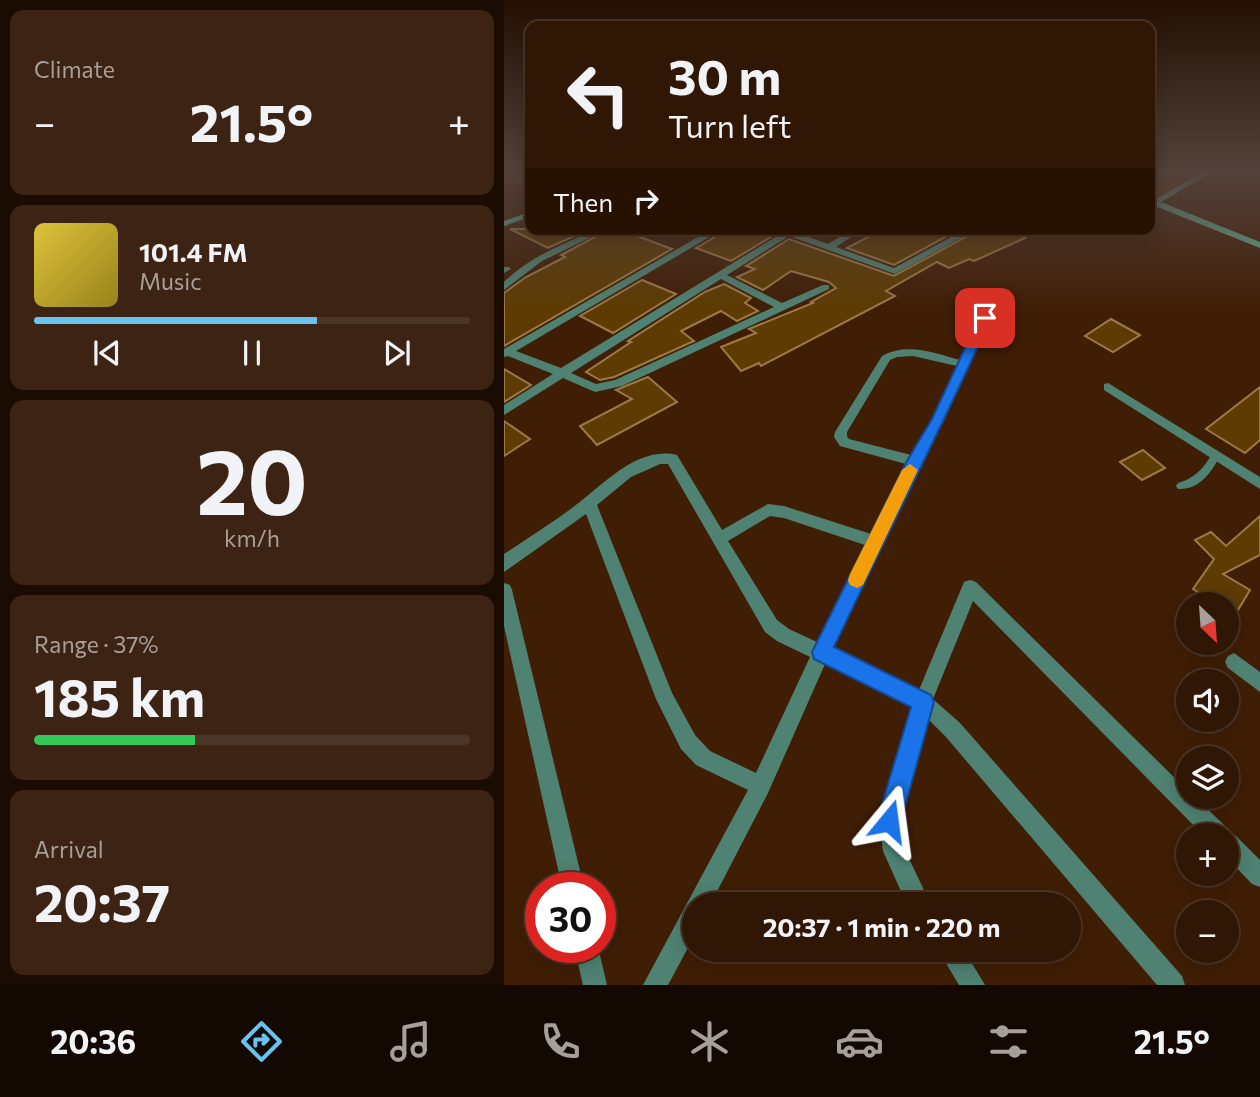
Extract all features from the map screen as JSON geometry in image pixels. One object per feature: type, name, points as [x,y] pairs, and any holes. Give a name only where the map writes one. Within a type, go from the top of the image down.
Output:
[{"type":"street","points":[[504,224],[522,217]]},
{"type":"street","points":[[1190,217],[1260,244]]},
{"type":"street","points":[[504,287],[518,273],[539,259],[591,235]]},
{"type":"street","points":[[506,353],[709,235]]},
{"type":"street","points":[[504,411],[721,275],[780,235]]},
{"type":"street","points":[[798,235],[895,271],[961,235]]},
{"type":"street","points":[[828,248],[849,235]]},
{"type":"street","points":[[505,269],[518,273]]},
{"type":"street","points":[[721,275],[783,308]]},
{"type":"street","points":[[506,353],[596,388],[618,383],[826,287]]},
{"type":"street","points":[[705,892],[761,786],[821,652],[914,461],[939,419],[985,318]]},
{"type":"street","points":[[914,461],[845,443],[840,438],[841,432],[891,354],[906,352],[964,365]]},
{"type":"street","points":[[1108,387],[1260,484]]},
{"type":"street","points":[[504,565],[507,560],[589,504],[629,471],[663,458],[672,459],[771,626],[783,635],[923,702],[953,730],[1173,985]]},
{"type":"street","points":[[589,504],[665,699],[688,742],[703,758],[761,786]]},
{"type":"street","points":[[720,538],[768,510],[784,512],[875,542]]},
{"type":"street","points":[[912,892],[894,851],[889,821],[923,702],[970,587],[1206,823]]},
{"type":"street","points":[[504,590],[569,872]]},
{"type":"street","points":[[1234,662],[1260,683]]},
{"type":"street","points":[[1239,855],[1260,876]]},
{"type":"street","points":[[655,985],[682,935]]},
{"type":"street","points":[[958,962],[973,985]]},
{"type":"street","points":[[590,963],[595,985]]},
{"type":"lane","points":[[1181,486],[1199,480],[1207,472],[1215,456]]},
{"type":"building","points":[[510,229],[525,229],[525,235],[577,235],[548,248]]},
{"type":"building","points":[[599,235],[644,235],[640,237],[672,249],[504,346],[504,293],[526,277],[565,257],[561,255]]},
{"type":"building","points":[[719,235],[774,235],[731,261],[696,248]]},
{"type":"building","points":[[872,235],[949,235],[894,265],[847,248]]},
{"type":"building","points":[[969,235],[1019,235],[1025,238],[974,261],[969,259],[949,268],[937,262],[886,291],[895,296],[761,366],[759,363],[741,371],[721,347],[756,333],[749,329],[813,303],[811,302],[836,288],[829,282],[791,271],[763,290],[737,277],[755,269],[746,266],[789,239],[894,276]]},
{"type":"building","points":[[642,280],[676,294],[613,333],[580,316]]},
{"type":"building","points":[[724,284],[751,298],[745,303],[758,311],[737,321],[721,311],[681,331],[694,341],[614,377],[600,380],[586,372],[631,342],[628,341],[705,292]]},
{"type":"building","points":[[1111,319],[1140,335],[1113,352],[1085,336]]},
{"type":"building","points":[[504,369],[531,385],[504,402]]},
{"type":"building","points":[[648,377],[677,402],[597,445],[580,426],[632,399],[616,390]]},
{"type":"building","points":[[1260,387],[1260,440],[1245,453],[1206,429]]},
{"type":"building","points":[[504,421],[530,439],[504,456]]},
{"type":"building","points":[[1143,450],[1165,468],[1142,480],[1120,462]]},
{"type":"building","points":[[1260,516],[1260,555],[1223,574],[1250,590],[1239,608],[1239,592],[1198,592],[1193,589],[1214,559],[1195,540],[1211,532],[1226,546]]},
{"type":"slow traffic","points":[[857,580],[910,470]]},
{"type":"route","points":[[889,821],[923,702],[821,652],[914,461],[939,419],[985,318]]}]
